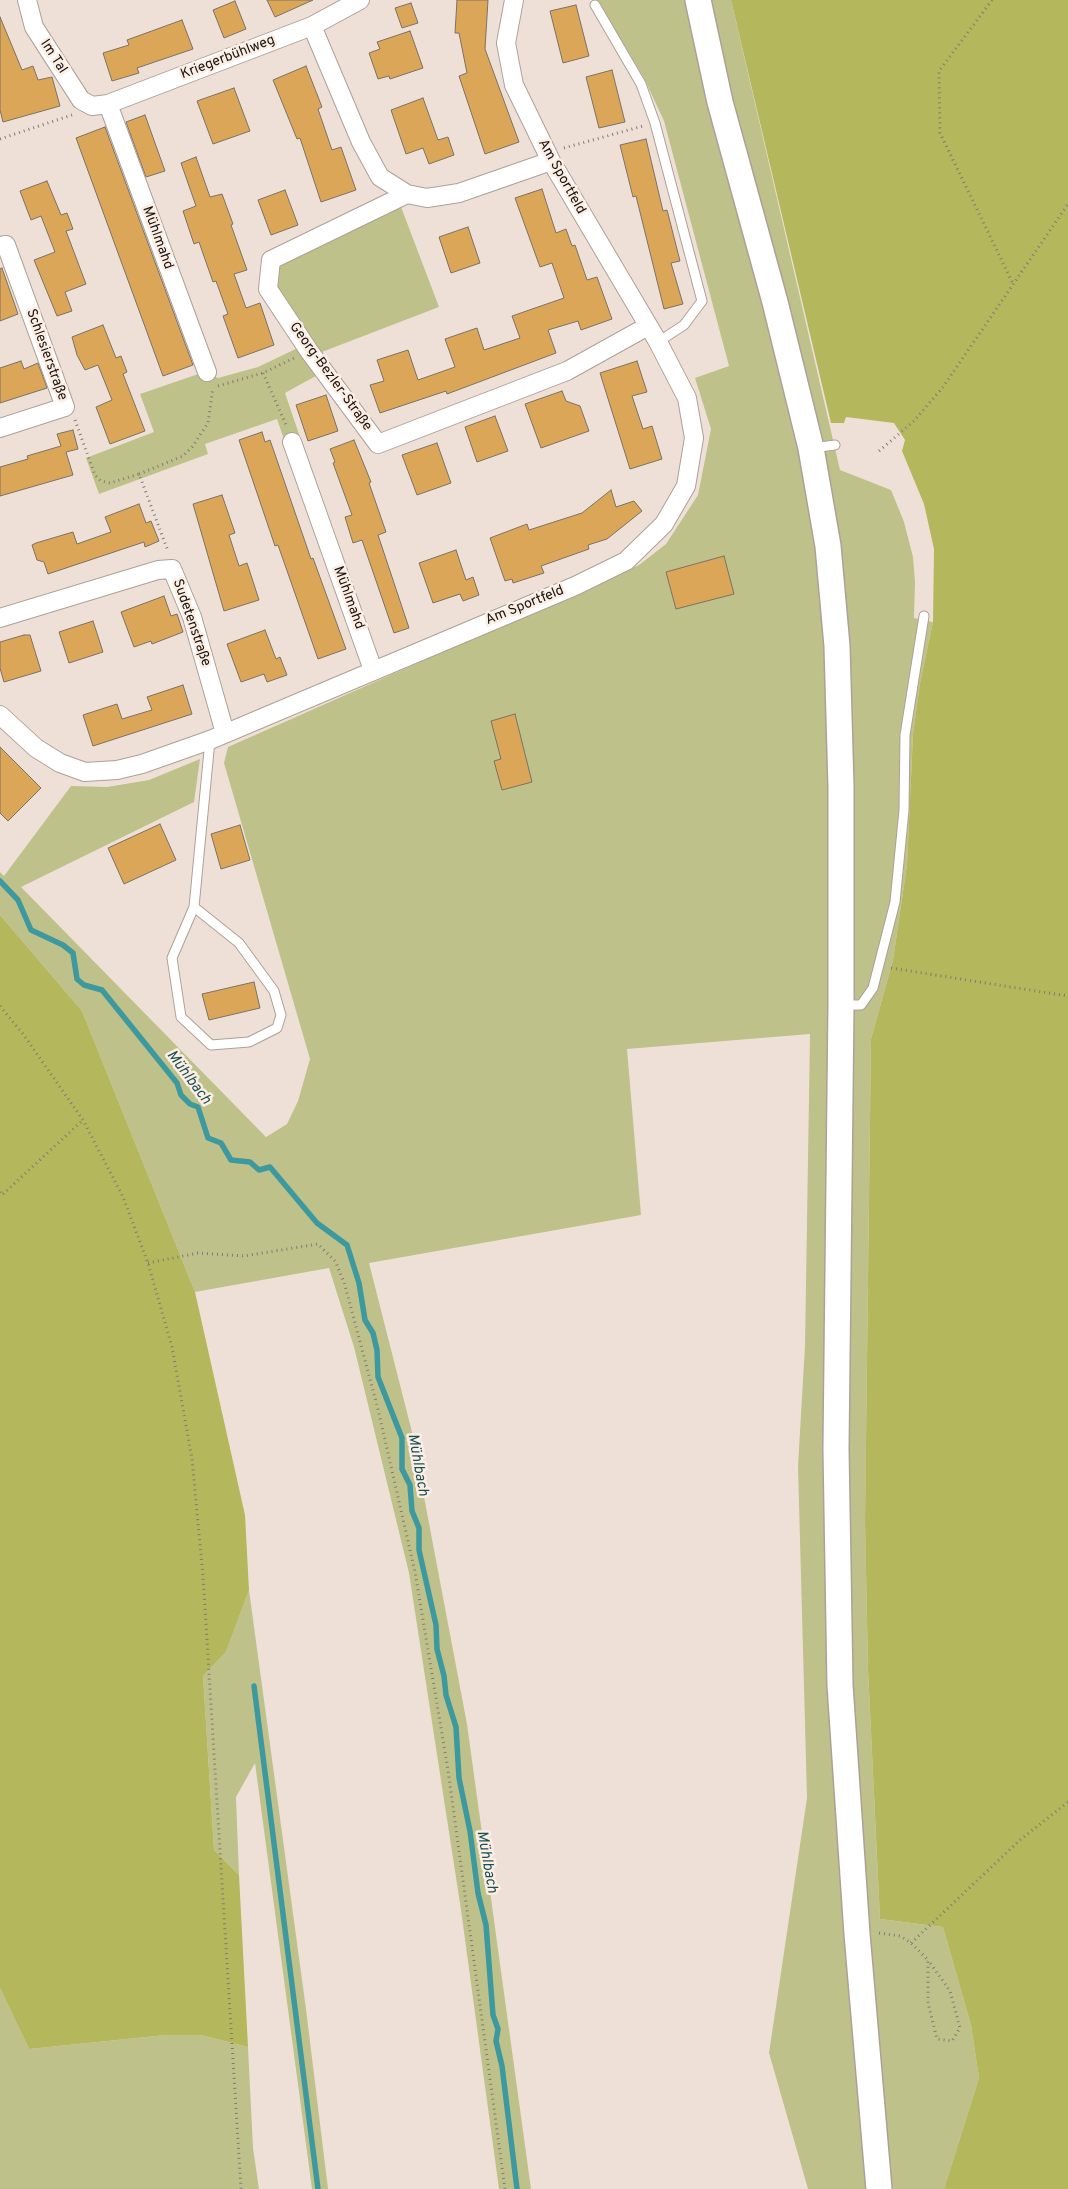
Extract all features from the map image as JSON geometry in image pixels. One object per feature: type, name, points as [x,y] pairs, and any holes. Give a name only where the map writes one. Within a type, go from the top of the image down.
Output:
[{"type":"main road","points":[[698,0],[720,102],[775,302],[823,447],[828,546],[837,646],[841,797],[841,1005],[836,1449],[840,1676],[857,1934],[879,2189]]},
{"type":"street","name":"Im Tal","points":[[27,0],[34,27],[81,100],[100,105]]},
{"type":"street","name":"Kriegerbühlweg","points":[[100,105],[312,26],[360,0]]},
{"type":"street","name":"Am Sportfeld","points":[[0,715],[36,748],[60,764],[85,772],[117,770],[142,764],[209,740],[575,586],[626,561],[664,524],[686,486],[694,438],[687,398],[658,342],[549,157],[514,85],[506,43],[514,0]]},
{"type":"street","points":[[312,26],[361,142],[380,177],[407,194],[427,198],[459,193],[549,157]]},
{"type":"street","name":"Mühlmahd","points":[[100,105],[210,380]]},
{"type":"street","name":"Georg-Bezler-Straße","points":[[407,194],[271,260],[268,289],[309,351],[378,444],[567,372],[648,326]]},
{"type":"street","name":"Schlesierstraße","points":[[0,246],[6,245],[65,407],[0,428]]},
{"type":"street","name":"Mühlmahd","points":[[292,442],[373,670]]},
{"type":"street","name":"Sudetenstraße","points":[[0,618],[158,570],[172,569],[192,617],[209,740]]},
{"type":"lane","points":[[594,5],[641,84],[655,123],[702,301],[684,325],[658,342]]},
{"type":"lane","points":[[841,1005],[860,1004],[873,988],[895,902],[904,810],[905,734],[924,616]]},
{"type":"lane","points":[[194,907],[239,943],[274,991],[281,1015],[276,1028],[249,1042],[211,1046],[181,1017],[172,958],[194,907],[209,740]]},
{"type":"path","points":[[992,0],[939,71],[940,133],[1013,284]]},
{"type":"path","points":[[0,139],[100,105]]},
{"type":"path","points":[[549,157],[655,123]]},
{"type":"path","points":[[879,451],[914,421],[943,387],[1068,204]]},
{"type":"path","points":[[65,407],[74,417],[95,475],[101,481],[110,483],[140,474],[183,456],[192,447],[208,423],[210,380],[263,373],[309,351]]},
{"type":"path","points":[[263,373],[281,410],[292,442]]},
{"type":"path","points":[[140,474],[170,555],[172,569]]},
{"type":"path","points":[[879,966],[1068,996]]},
{"type":"path","points":[[0,1006],[24,1034],[83,1120],[123,1197],[148,1264],[172,1347],[193,1469],[203,1576],[241,2189]]},
{"type":"path","points":[[0,1192],[2,1195],[83,1120]]},
{"type":"path","points":[[148,1264],[198,1253],[244,1256],[318,1244],[335,1261],[344,1282],[378,1409],[415,1572],[448,1770],[505,2189]]},
{"type":"path","points":[[911,1943],[1020,1840],[1068,1802]]},
{"type":"path","points":[[857,1934],[875,1932],[900,1936],[911,1943],[928,1960],[950,1991],[960,2028],[952,2041],[937,2040],[928,2003],[928,1960]]},
{"type":"green space","points":[[597,0],[731,0],[840,470],[891,490],[904,522],[913,557],[915,582],[914,618],[933,622],[920,683],[913,734],[907,865],[893,960],[871,1039],[865,1521],[868,1669],[880,1919],[943,1927],[971,2025],[979,2078],[944,2189],[808,2189],[769,2053],[807,1798],[798,1466],[805,1346],[810,1034],[627,1049],[641,1215],[369,1263],[411,1428],[467,1724],[531,2189],[499,2189],[461,1910],[409,1573],[354,1347],[329,1268],[195,1292],[82,1011],[0,915],[0,872],[4,876],[71,786],[107,787],[149,780],[200,759],[194,802],[21,887],[266,1137],[287,1124],[298,1101],[310,1059],[224,763],[228,747],[639,565],[666,544],[698,495],[711,429],[695,378],[729,366],[664,121],[644,78]]},
{"type":"green space","points":[[731,0],[1068,0],[1068,2189],[944,2189],[979,2078],[971,2025],[943,1927],[880,1919],[868,1669],[865,1521],[871,1039],[893,960],[907,865],[913,734],[920,683],[933,622],[934,549],[924,504],[902,451],[905,440],[894,423],[846,417],[844,423],[831,423]]},
{"type":"green space","points":[[398,199],[439,307],[314,355],[269,289],[272,261]]},
{"type":"green space","points":[[304,345],[323,372],[285,393],[300,437],[285,442],[277,419],[205,444],[208,454],[99,494],[86,458],[154,432],[140,394],[204,372],[218,378],[258,367]]},
{"type":"green space","points":[[0,915],[82,1011],[195,1292],[245,1515],[249,1590],[226,1652],[203,1676],[214,1850],[239,1875],[248,2047],[201,2035],[166,2035],[29,2049],[0,1988]]},
{"type":"green space","points":[[249,1590],[306,2009],[328,2189],[312,2189],[255,1763],[236,1797],[239,1875],[214,1850],[203,1676],[226,1652]]},
{"type":"green space","points":[[0,1988],[29,2049],[166,2035],[201,2035],[248,2047],[253,2148],[259,2189],[0,2189]]},
{"type":"building","points":[[267,0],[313,0],[275,17]]},
{"type":"building","points":[[457,0],[488,0],[485,49],[519,142],[485,154],[459,76],[467,73],[459,33],[455,33]]},
{"type":"building","points":[[235,1],[246,29],[224,38],[213,10]]},
{"type":"building","points":[[411,3],[418,23],[402,28],[395,8]]},
{"type":"building","points":[[576,5],[589,56],[563,63],[550,11]]},
{"type":"building","points":[[0,17],[22,70],[33,66],[38,80],[52,77],[60,106],[3,122],[0,110]]},
{"type":"building","points":[[182,20],[193,49],[137,68],[139,73],[112,81],[103,53],[129,45],[127,40]]},
{"type":"building","points":[[410,31],[423,68],[390,79],[389,76],[378,79],[369,53],[380,49],[377,42]]},
{"type":"building","points":[[306,66],[322,107],[318,109],[332,150],[341,147],[356,190],[321,202],[300,138],[297,139],[273,80]]},
{"type":"building","points":[[612,70],[625,122],[599,128],[586,77]]},
{"type":"building","points":[[234,88],[250,131],[213,144],[197,101]]},
{"type":"building","points":[[423,98],[438,140],[448,137],[454,155],[429,164],[423,148],[406,154],[391,110]]},
{"type":"building","points":[[145,115],[165,171],[146,177],[126,122]]},
{"type":"building","points":[[105,127],[193,365],[163,376],[76,138]]},
{"type":"building","points":[[646,139],[663,211],[667,210],[680,261],[671,263],[683,304],[664,309],[636,196],[633,197],[620,145]]},
{"type":"building","points":[[196,157],[210,197],[222,194],[233,224],[231,225],[247,270],[234,274],[246,308],[260,303],[274,345],[238,358],[223,316],[228,314],[216,281],[213,282],[199,242],[194,244],[183,211],[196,206],[181,163]]},
{"type":"building","points":[[47,181],[61,215],[67,213],[73,229],[66,231],[86,284],[65,292],[72,311],[57,316],[34,260],[55,252],[41,216],[31,220],[20,191]]},
{"type":"building","points":[[542,189],[556,233],[566,229],[572,246],[575,245],[587,280],[597,277],[612,319],[581,330],[578,321],[548,330],[556,353],[447,394],[446,391],[380,413],[370,385],[384,381],[377,360],[408,350],[418,380],[455,367],[445,339],[477,328],[484,350],[520,338],[512,316],[564,298],[552,263],[540,267],[515,198]]},
{"type":"building","points":[[285,190],[298,225],[271,235],[258,200]]},
{"type":"building","points":[[468,227],[480,263],[451,273],[439,237]]},
{"type":"building","points":[[2,268],[18,314],[0,321],[0,269]]},
{"type":"building","points":[[103,325],[116,358],[121,356],[127,372],[123,374],[145,431],[110,444],[96,407],[112,400],[98,365],[85,370],[77,355],[72,337]]},
{"type":"building","points":[[21,361],[24,369],[38,363],[47,388],[0,403],[0,368]]},
{"type":"building","points":[[637,361],[647,392],[632,396],[643,429],[652,426],[662,459],[630,469],[600,373]]},
{"type":"building","points":[[562,391],[566,401],[580,406],[589,431],[541,448],[525,404]]},
{"type":"building","points":[[326,395],[338,431],[308,441],[296,405]]},
{"type":"building","points":[[495,416],[508,451],[477,462],[465,427]]},
{"type":"building","points":[[73,430],[78,449],[66,452],[73,475],[0,496],[0,467],[28,459],[27,456],[61,446],[57,434]]},
{"type":"building","points":[[262,432],[265,442],[270,440],[311,559],[313,558],[346,649],[318,659],[278,545],[275,546],[239,440]]},
{"type":"building","points":[[354,440],[371,482],[369,483],[386,532],[378,535],[409,628],[394,633],[362,540],[353,543],[345,517],[352,515],[333,463],[335,462],[330,449]]},
{"type":"building","points":[[437,443],[451,483],[417,495],[402,455]]},
{"type":"building","points":[[611,490],[616,507],[634,501],[642,511],[607,539],[588,545],[589,549],[541,566],[544,573],[513,583],[512,579],[505,581],[490,538],[527,524],[529,530],[582,513]]},
{"type":"building","points":[[222,495],[235,533],[229,535],[239,566],[247,563],[259,600],[224,611],[193,504]]},
{"type":"building","points":[[139,504],[146,523],[151,521],[159,541],[145,547],[144,542],[48,574],[44,562],[37,560],[32,545],[73,532],[77,544],[111,532],[105,517]]},
{"type":"building","points":[[456,550],[466,580],[473,577],[479,595],[463,601],[460,594],[433,603],[419,563]]},
{"type":"building","points":[[724,556],[734,594],[676,609],[666,572]]},
{"type":"building","points":[[164,596],[171,616],[177,614],[183,632],[152,644],[151,641],[134,647],[121,612]]},
{"type":"building","points":[[93,621],[103,652],[69,663],[59,632]]},
{"type":"building","points":[[265,630],[276,659],[280,657],[287,675],[267,682],[264,674],[241,682],[227,644]]},
{"type":"building","points":[[30,635],[41,671],[4,682],[0,668],[0,642]]},
{"type":"building","points":[[183,685],[192,714],[93,746],[83,715],[117,704],[122,719],[152,710],[147,697]]},
{"type":"building","points":[[515,714],[532,782],[502,790],[494,761],[501,759],[491,721]]},
{"type":"building","points":[[0,747],[41,788],[8,821],[0,813]]},
{"type":"building","points":[[160,824],[176,860],[124,884],[108,848]]},
{"type":"building","points":[[240,825],[250,860],[221,869],[211,834]]},
{"type":"building","points":[[254,982],[260,1008],[209,1020],[202,994]]},
{"type":"waterway","name":"Mühlbach","points":[[0,881],[18,900],[31,930],[63,945],[73,953],[77,979],[84,985],[102,990],[177,1083],[181,1095],[190,1104],[198,1107],[208,1138],[221,1143],[231,1160],[250,1162],[259,1170],[270,1167],[317,1223],[347,1245],[359,1283],[365,1320],[373,1333],[377,1350],[378,1377],[402,1438],[402,1469],[410,1485],[412,1511],[419,1528],[419,1550],[436,1625],[437,1649],[444,1676],[446,1695],[456,1727],[459,1778],[470,1831],[478,1893],[486,1925],[493,2015],[498,2029],[496,2041],[502,2066],[517,2189]]},
{"type":"waterway","points":[[254,1686],[318,2189]]}]
